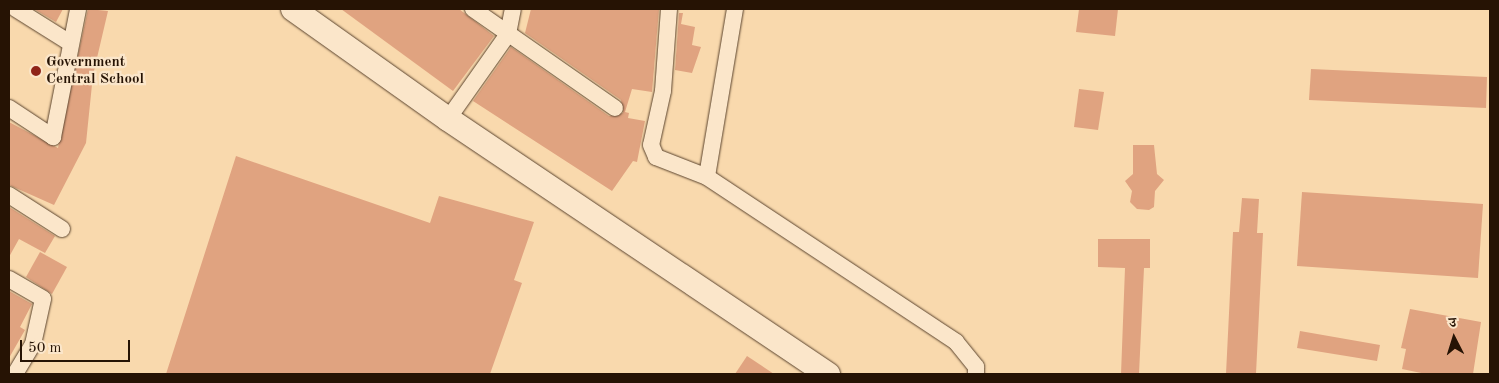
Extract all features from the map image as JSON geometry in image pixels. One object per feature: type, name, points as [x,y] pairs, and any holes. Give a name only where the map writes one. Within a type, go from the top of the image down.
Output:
[{"type":"street","points":[[16,9],[70,43]]},
{"type":"street","points":[[9,108],[53,137],[78,9]]},
{"type":"street","points":[[473,9],[615,108]]},
{"type":"street","points":[[448,119],[508,34],[513,9]]},
{"type":"street","points":[[669,9],[663,91],[651,145],[656,157],[707,177],[956,342],[976,367],[976,374]]},
{"type":"street","points":[[707,177],[735,9]]},
{"type":"street","points":[[297,10],[448,119],[828,374]]},
{"type":"street","points":[[9,195],[62,228]]},
{"type":"street","points":[[9,279],[43,299],[33,344],[15,374]]},
{"type":"building","points":[[34,9],[63,9],[56,22]]},
{"type":"building","points":[[88,9],[108,11],[93,75],[86,143],[54,205],[9,185],[9,122],[58,148]]},
{"type":"building","points":[[341,9],[459,9],[494,36],[453,91]]},
{"type":"building","points":[[531,9],[659,9],[652,92],[632,89],[625,112],[629,113],[628,118],[645,121],[637,162],[633,161],[612,191],[473,101],[511,47],[609,116],[623,113],[621,100],[525,33]]},
{"type":"building","points":[[1079,9],[1118,9],[1115,36],[1076,32]]},
{"type":"building","points":[[679,13],[683,13],[681,24],[695,27],[692,45],[701,47],[692,73],[675,70]]},
{"type":"building","points":[[1311,69],[1487,77],[1486,108],[1309,100]]},
{"type":"building","points":[[1079,89],[1104,92],[1098,130],[1074,127]]},
{"type":"building","points":[[1133,145],[1154,145],[1157,174],[1164,180],[1155,191],[1154,207],[1149,210],[1137,209],[1130,202],[1132,191],[1125,181],[1133,174]]},
{"type":"building","points":[[236,156],[430,223],[439,196],[534,222],[514,280],[522,283],[490,374],[166,374]]},
{"type":"building","points":[[1302,192],[1483,204],[1478,278],[1297,266]]},
{"type":"building","points":[[1242,198],[1259,199],[1257,233],[1263,233],[1256,374],[1226,374],[1233,232],[1239,232]]},
{"type":"building","points":[[9,207],[55,236],[45,253],[19,239],[9,257]]},
{"type":"building","points":[[1098,239],[1150,239],[1150,268],[1144,268],[1139,374],[1121,374],[1125,268],[1098,267]]},
{"type":"building","points":[[40,252],[67,267],[52,294],[26,277]]},
{"type":"building","points":[[9,291],[32,304],[20,327],[25,330],[9,358]]},
{"type":"building","points":[[1410,309],[1481,322],[1473,374],[1426,374],[1402,369],[1406,349],[1401,348]]},
{"type":"building","points":[[1300,331],[1380,345],[1377,361],[1297,348]]},
{"type":"building","points":[[747,356],[774,374],[735,374]]},
{"type":"place","name":"Government Central School","points":[[36,71]]}]
